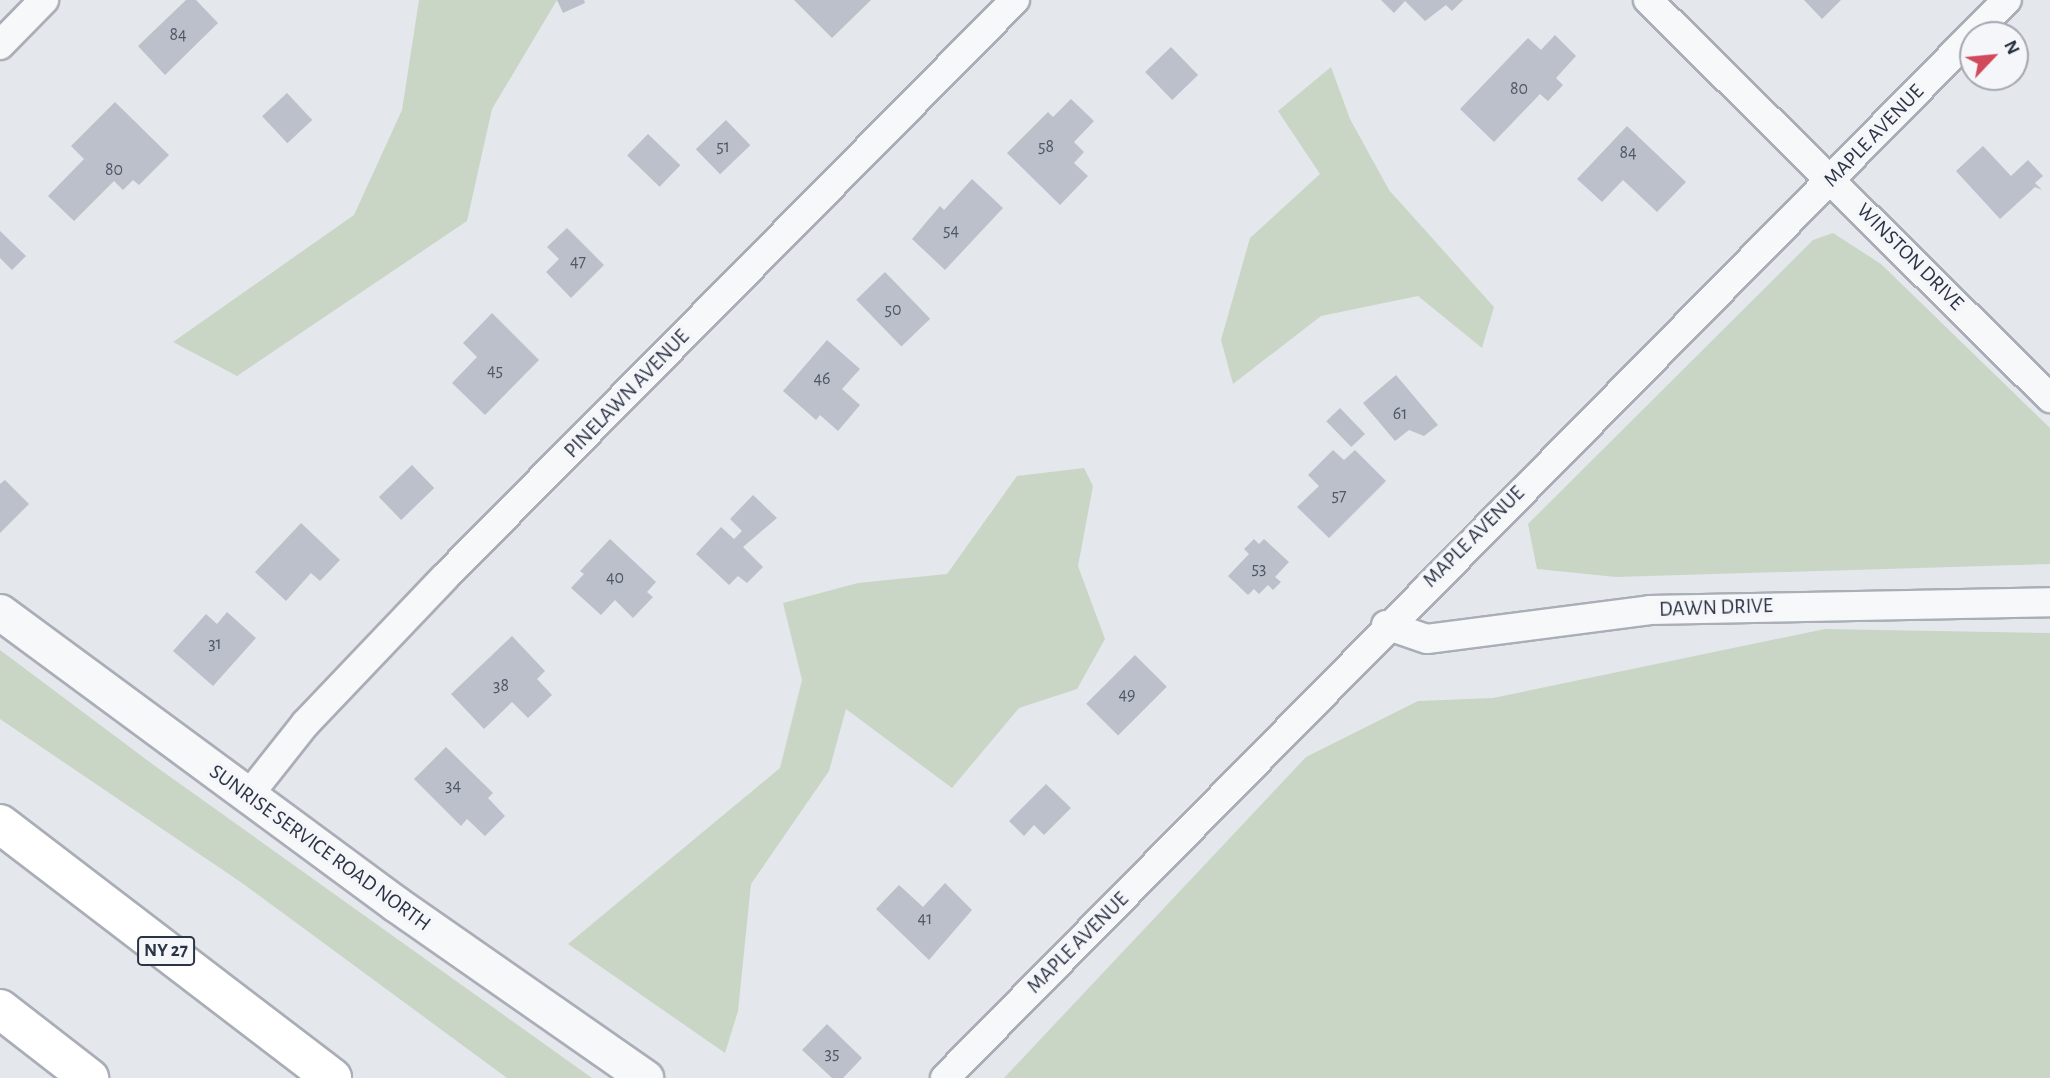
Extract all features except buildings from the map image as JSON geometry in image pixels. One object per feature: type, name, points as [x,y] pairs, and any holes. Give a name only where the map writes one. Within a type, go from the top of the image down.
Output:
[{"type":"highway","name":"NY 27","points":[[0,824],[332,1078]]},
{"type":"highway","points":[[0,1009],[89,1078]]},
{"type":"street","points":[[0,45],[44,0]]},
{"type":"street","name":"PINELAWN AVENUE","points":[[248,796],[305,724],[445,577],[1015,0]]},
{"type":"street","name":"WINSTON DRIVE","points":[[1648,0],[1832,179],[2050,398]]},
{"type":"street","name":"MAPLE AVENUE","points":[[945,1078],[1386,625],[2007,0]]},
{"type":"street","name":"DAWN DRIVE","points":[[1386,625],[1427,639],[1650,610],[2050,602]]},
{"type":"street","name":"SUNRISE SERVICE ROAD NORTH","points":[[0,612],[248,796],[645,1078]]},
{"type":"green space","points":[[419,0],[557,0],[492,109],[467,221],[237,376],[173,342],[354,215],[402,110]]},
{"type":"green space","points":[[1331,67],[1350,119],[1389,190],[1494,307],[1482,348],[1418,296],[1321,316],[1233,384],[1221,340],[1250,238],[1320,174],[1278,111]]},
{"type":"green space","points":[[1833,233],[1881,264],[2050,428],[2050,564],[1616,577],[1537,569],[1528,524],[1813,240]]},
{"type":"green space","points":[[1084,468],[1093,486],[1078,566],[1105,639],[1077,689],[1019,708],[952,788],[846,709],[829,771],[751,884],[738,1011],[725,1053],[568,944],[780,768],[802,680],[783,603],[858,583],[947,574],[1017,476]]},
{"type":"green space","points":[[1825,629],[2050,633],[2050,1078],[1004,1078],[1306,757],[1418,701],[1493,698]]},
{"type":"green space","points":[[0,650],[155,766],[592,1078],[507,1078],[242,883],[0,719]]}]
